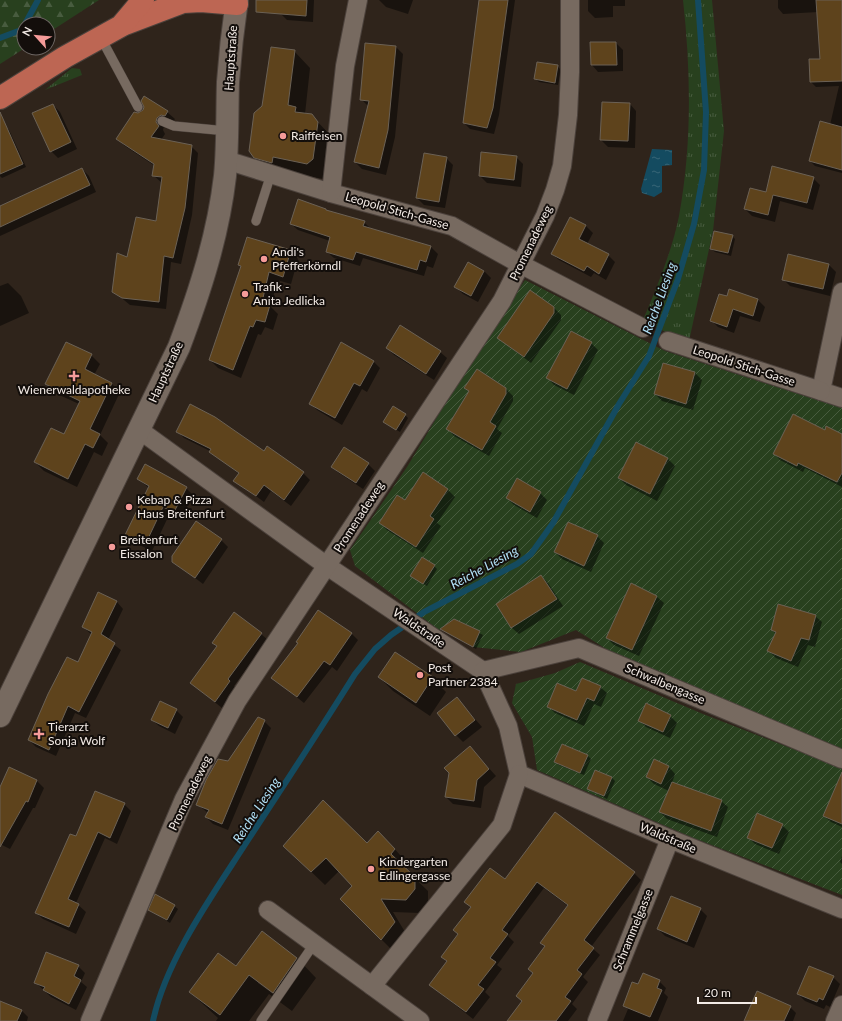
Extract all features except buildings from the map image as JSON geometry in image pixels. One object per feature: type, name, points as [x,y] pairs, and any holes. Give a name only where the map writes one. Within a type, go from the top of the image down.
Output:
[{"type":"main road","points":[[121,26],[143,0]]},
{"type":"main road","points":[[0,98],[65,57],[121,26],[183,2],[237,2]]},
{"type":"main road","name":"Hauptstraße","points":[[0,716],[179,346],[196,302],[208,262],[219,216],[228,131],[228,83],[231,38],[237,2]]},
{"type":"street","points":[[331,192],[345,66],[358,0]]},
{"type":"street","name":"Promenadeweg","points":[[90,1021],[184,798],[237,701],[502,301],[544,216],[555,190],[562,166],[568,116],[570,72],[570,0]]},
{"type":"street","name":"Leopold Stich-Gasse","points":[[226,160],[331,192],[452,226],[520,264],[643,328]]},
{"type":"street","points":[[820,391],[842,292]]},
{"type":"street","name":"Leopold Stich-Gasse","points":[[668,341],[842,398]]},
{"type":"street","name":"Waldstraße","points":[[138,429],[327,566],[483,671]]},
{"type":"street","name":"Schwalbengasse","points":[[483,671],[579,648],[842,759]]},
{"type":"street","points":[[372,986],[502,825],[519,774],[508,726],[483,671]]},
{"type":"street","name":"Waldstraße","points":[[519,774],[670,839],[842,909]]},
{"type":"street","name":"Schrammelgasse","points":[[597,1021],[670,839]]},
{"type":"street","points":[[268,910],[420,1021]]},
{"type":"street","points":[[835,1021],[842,1005]]},
{"type":"lane","points":[[101,38],[138,107]]},
{"type":"lane","points":[[162,121],[174,126],[228,131]]},
{"type":"lane","points":[[256,221],[271,174]]},
{"type":"lane","points":[[261,1021],[314,944]]},
{"type":"green space","points":[[0,0],[99,0],[56,28],[56,16],[16,16],[16,54],[0,64]]},
{"type":"green space","points":[[683,0],[712,0],[724,131],[713,231],[689,341],[675,337],[643,320],[668,256],[679,216],[683,189],[688,135],[689,81]]},
{"type":"green space","points":[[72,68],[80,69],[82,75],[45,90]]},
{"type":"green space","points":[[525,280],[665,351],[842,408],[842,751],[619,657],[576,630],[521,652],[473,647],[480,631],[454,619],[439,630],[355,566],[350,550],[407,467],[471,361]]},
{"type":"green space","points":[[580,662],[703,714],[842,768],[842,895],[691,837],[537,770],[532,737],[512,703],[516,684],[555,673]]},
{"type":"water","points":[[652,149],[672,150],[672,165],[662,166],[662,192],[654,197],[642,193],[641,189]]},
{"type":"waterway","points":[[29,16],[38,0]]},
{"type":"waterway","name":"Reiche Liesing","points":[[153,1021],[159,998],[169,974],[180,950],[206,904],[355,674],[375,649],[391,635],[424,612],[517,564],[531,554],[553,523],[619,404],[649,356],[678,279],[694,224],[704,170],[706,112],[698,0]]},
{"type":"waterway","points":[[0,38],[16,32]]},
{"type":"place","name":"Raiffeisen","points":[[283,136]]},
{"type":"place","name":"Andi's Pfefferkörndl","points":[[264,259]]},
{"type":"place","name":"Trafik - Anita Jedlicka","points":[[245,294]]},
{"type":"place","name":"Wienerwaldapotheke","points":[[74,376]]},
{"type":"place","name":"Kebap & Pizza Haus Breitenfurt","points":[[129,507]]},
{"type":"place","name":"Breitenfurt Eissalon","points":[[112,547]]},
{"type":"place","name":"Post Partner 2384","points":[[420,675]]},
{"type":"place","name":"Tierarzt Sonja Wolf","points":[[39,734]]},
{"type":"place","name":"Kindergarten Edlingergasse","points":[[371,869]]}]
